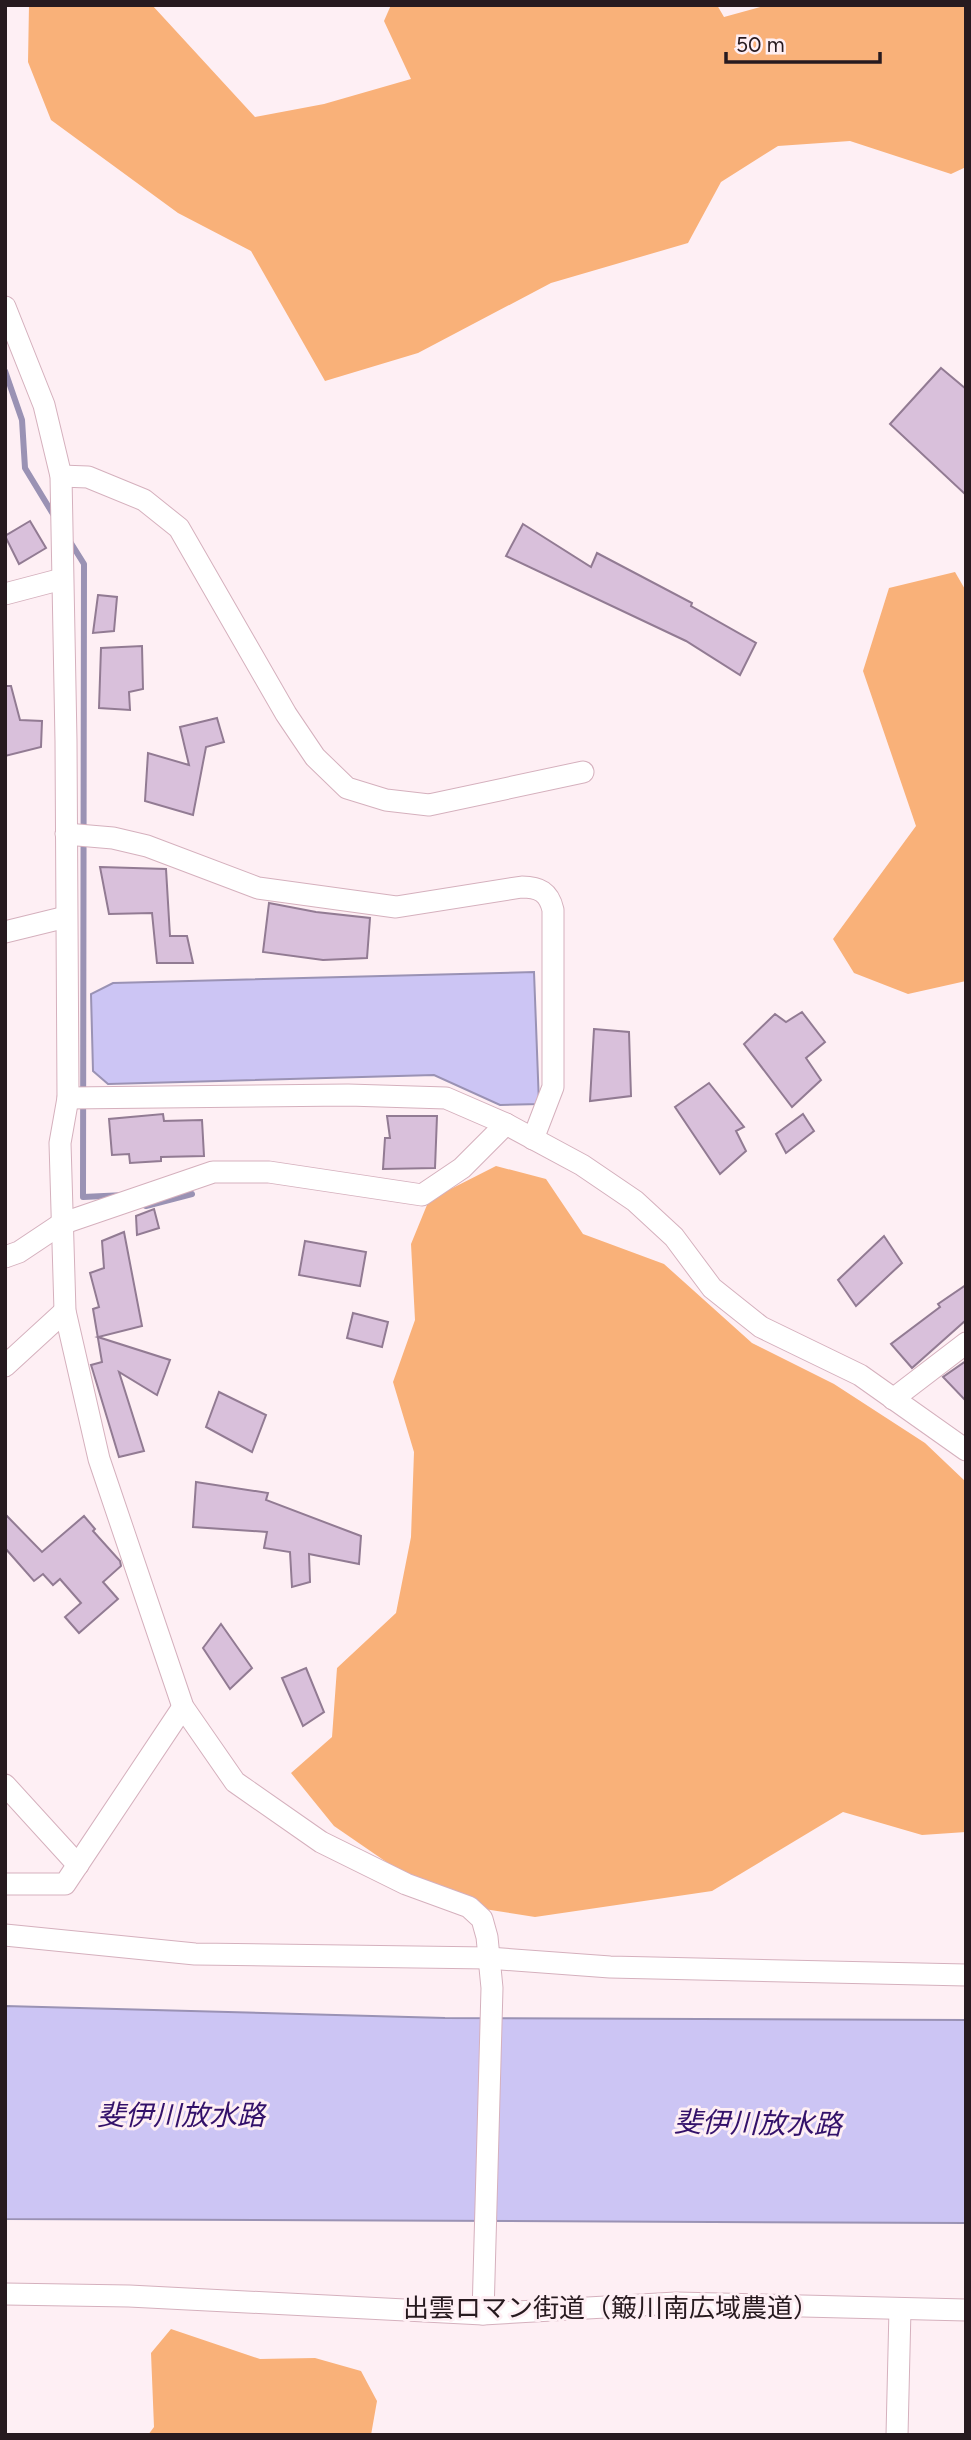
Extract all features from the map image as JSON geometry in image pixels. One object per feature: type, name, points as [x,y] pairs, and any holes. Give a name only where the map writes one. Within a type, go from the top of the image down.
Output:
[{"type":"street","points":[[5,307],[44,405],[61,477],[68,1098],[60,1143],[61,1224],[65,1311],[99,1459],[183,1706],[235,1782],[321,1842],[405,1884],[469,1907],[482,1919],[492,1988],[483,2314]]},
{"type":"street","points":[[61,477],[88,477],[144,500],[179,528],[286,714],[315,757],[347,788],[386,800],[429,805],[583,772]]},
{"type":"street","points":[[5,594],[62,579]]},
{"type":"street","points":[[66,834],[113,838],[147,846],[258,888],[396,907],[522,887],[536,887],[544,892],[552,910],[553,1087],[533,1139]]},
{"type":"street","points":[[5,932],[66,917]]},
{"type":"street","points":[[68,1098],[348,1095],[446,1098],[506,1124],[635,1200],[674,1237],[712,1288],[761,1327],[860,1375],[966,1450]]},
{"type":"street","points":[[5,1257],[19,1252],[61,1224],[213,1172],[269,1171],[422,1195],[462,1168],[506,1124]]},
{"type":"street","points":[[5,1366],[65,1311]]},
{"type":"street","points":[[893,1399],[966,1343]]},
{"type":"street","points":[[5,1884],[65,1884],[183,1706]]},
{"type":"street","points":[[5,1785],[78,1865]]},
{"type":"street","points":[[5,1935],[195,1954],[488,1958],[610,1966],[966,1975]]},
{"type":"street","name":"出雲ロマン街道（簸川南広域農道）","points":[[5,2294],[129,2296],[483,2314],[676,2303],[966,2310]]},
{"type":"street","points":[[897,2435],[900,2309]]},
{"type":"shaded area","points":[[29,5],[152,5],[255,117],[324,104],[411,79],[384,21],[391,5],[717,5],[724,17],[768,5],[966,5],[966,167],[951,174],[850,141],[778,146],[721,182],[688,243],[551,283],[418,353],[325,381],[251,251],[178,213],[51,120],[28,62]]},
{"type":"shaded area","points":[[955,572],[966,591],[966,981],[908,994],[854,973],[833,939],[916,826],[863,671],[889,588]]},
{"type":"shaded area","points":[[496,1166],[546,1179],[583,1234],[664,1264],[752,1343],[834,1384],[925,1443],[966,1482],[966,1832],[922,1835],[843,1812],[712,1891],[535,1917],[446,1903],[334,1826],[291,1773],[332,1737],[337,1668],[396,1613],[411,1537],[414,1452],[393,1382],[415,1320],[411,1244],[429,1200]]},
{"type":"shaded area","points":[[171,2329],[260,2359],[315,2358],[361,2371],[377,2401],[371,2435],[148,2435],[154,2427],[151,2353]]},
{"type":"water","points":[[534,972],[539,1104],[500,1105],[434,1075],[108,1084],[93,1071],[91,994],[113,983]]},
{"type":"water","name":"斐伊川放水路","points":[[5,2006],[445,2018],[966,2020],[966,2223],[5,2219]]},
{"type":"building","points":[[941,368],[966,389],[966,495],[890,424]]},
{"type":"building","points":[[30,521],[46,548],[19,564],[5,536]]},
{"type":"building","points":[[523,524],[591,567],[597,553],[692,603],[691,606],[756,643],[740,675],[686,641],[506,556]]},
{"type":"building","points":[[98,595],[117,597],[114,631],[93,633]]},
{"type":"building","points":[[142,646],[143,689],[129,692],[130,710],[99,708],[101,648]]},
{"type":"building","points":[[5,686],[11,686],[20,720],[42,721],[41,747],[5,756]]},
{"type":"building","points":[[217,718],[224,742],[206,747],[193,815],[145,801],[148,753],[189,765],[180,727]]},
{"type":"building","points":[[100,867],[166,869],[170,936],[187,936],[193,963],[157,963],[152,913],[109,914]]},
{"type":"building","points":[[269,903],[370,918],[367,958],[323,960],[263,952]]},
{"type":"building","points":[[802,1012],[825,1042],[806,1058],[821,1080],[792,1107],[744,1044],[775,1014],[786,1022]]},
{"type":"building","points":[[594,1029],[629,1032],[631,1096],[590,1101]]},
{"type":"building","points":[[709,1083],[744,1127],[736,1131],[746,1151],[720,1174],[675,1107]]},
{"type":"building","points":[[163,1114],[164,1121],[202,1120],[204,1156],[161,1157],[161,1161],[130,1163],[129,1154],[112,1155],[109,1119]]},
{"type":"building","points":[[803,1114],[814,1131],[786,1153],[776,1134]]},
{"type":"building","points":[[387,1116],[437,1116],[435,1168],[383,1169],[385,1138],[390,1138]]},
{"type":"building","points":[[154,1209],[159,1228],[137,1235],[136,1216]]},
{"type":"building","points":[[124,1232],[142,1326],[98,1337],[170,1360],[157,1395],[119,1372],[144,1451],[119,1457],[91,1365],[102,1362],[93,1309],[99,1307],[90,1273],[104,1268],[102,1241]]},
{"type":"building","points":[[884,1236],[902,1263],[856,1306],[838,1280]]},
{"type":"building","points":[[305,1241],[366,1252],[360,1286],[299,1275]]},
{"type":"building","points":[[966,1285],[966,1320],[912,1368],[891,1344],[940,1307],[938,1304]]},
{"type":"building","points":[[353,1313],[388,1322],[382,1347],[347,1338]]},
{"type":"building","points":[[966,1361],[966,1401],[943,1377]]},
{"type":"building","points":[[219,1392],[266,1415],[252,1452],[206,1427]]},
{"type":"building","points":[[196,1482],[268,1493],[266,1500],[361,1536],[359,1564],[309,1554],[310,1582],[292,1587],[290,1552],[264,1548],[267,1532],[193,1527]]},
{"type":"building","points":[[5,1514],[42,1552],[84,1516],[95,1529],[93,1531],[120,1561],[121,1566],[103,1582],[118,1599],[79,1633],[65,1617],[81,1603],[60,1579],[53,1585],[43,1574],[34,1581],[5,1548]]},
{"type":"building","points":[[221,1624],[252,1668],[230,1689],[203,1648]]},
{"type":"building","points":[[306,1668],[324,1712],[303,1726],[282,1678]]},
{"type":"waterway","points":[[5,371],[22,420],[25,468],[56,519]]},
{"type":"waterway","points":[[69,540],[84,564],[83,1197],[125,1195]]},
{"type":"waterway","points":[[140,1203],[146,1206],[192,1194]]}]
